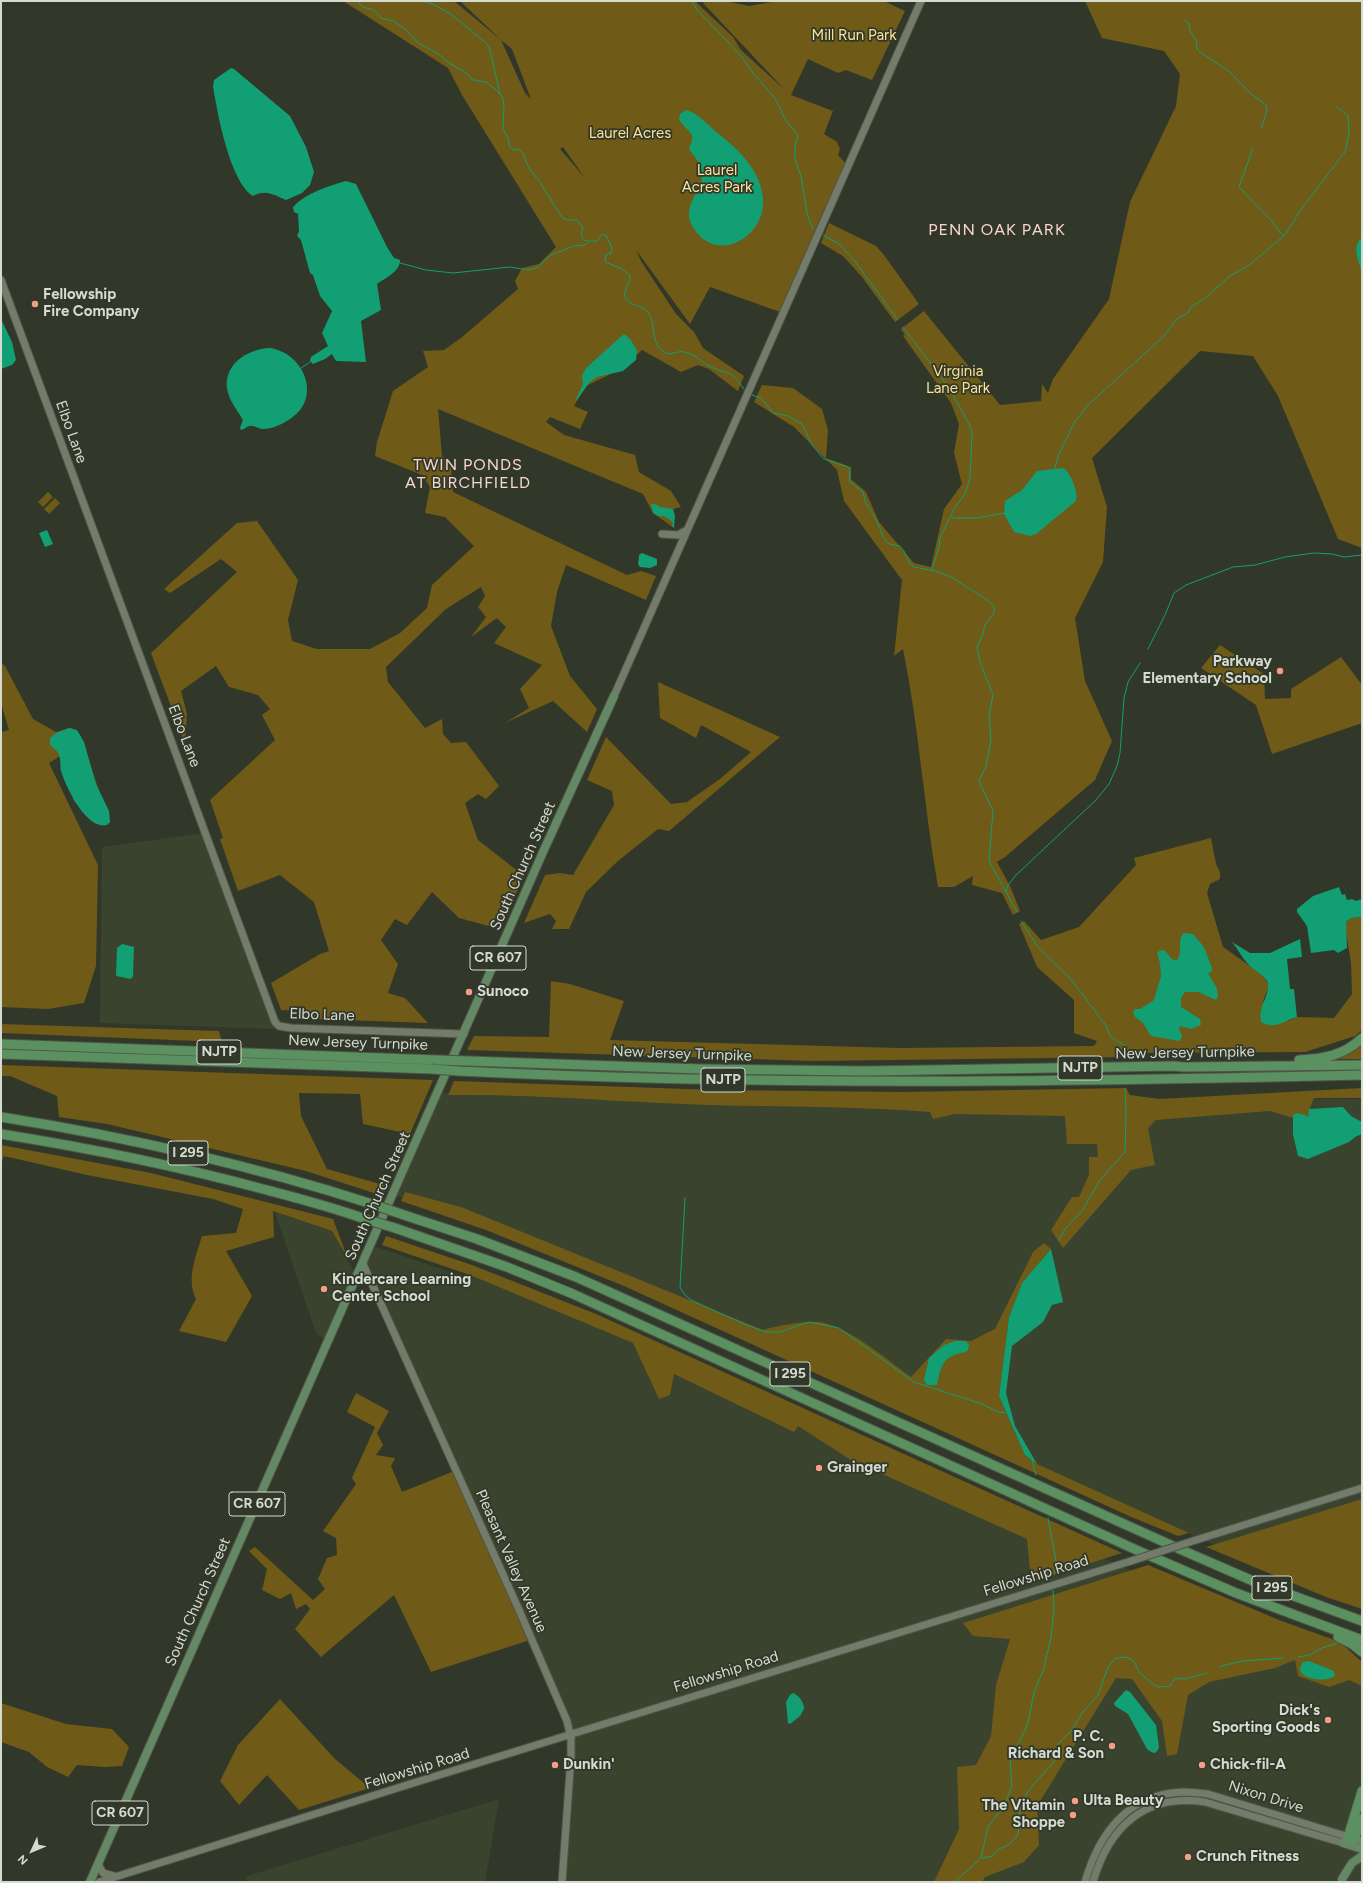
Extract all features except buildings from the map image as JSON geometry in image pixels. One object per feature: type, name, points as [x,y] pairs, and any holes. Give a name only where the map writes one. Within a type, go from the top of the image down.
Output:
[{"type":"highway","points":[[1174,1066],[1321,1058],[1347,1050],[1362,1038]]},
{"type":"highway","name":"New Jersey Turnpike","points":[[1,1044],[702,1069],[865,1072],[1174,1066],[1362,1065]]},
{"type":"highway","name":"New Jersey Turnpike","points":[[1,1054],[459,1071],[788,1081],[986,1082],[1362,1075]]},
{"type":"highway","points":[[1210,1078],[1251,1082],[1362,1081]]},
{"type":"highway","name":"I 295","points":[[1,1117],[95,1133],[259,1171],[372,1204],[477,1239],[576,1278],[1178,1549],[1253,1581],[1362,1621]]},
{"type":"highway","name":"I 295","points":[[1,1134],[115,1154],[197,1172],[304,1200],[395,1228],[507,1267],[573,1294],[1141,1552],[1236,1593],[1362,1640]]},
{"type":"highway","points":[[1324,1626],[1362,1652]]},
{"type":"highway","points":[[1352,1841],[1362,1791]]},
{"type":"highway","points":[[1352,1841],[1362,1819]]},
{"type":"main road","name":"South Church Street","points":[[90,1882],[614,696]]},
{"type":"main road","name":"Nixon Drive","points":[[1352,1841],[1362,1849]]},
{"type":"main road","points":[[1342,1879],[1352,1863],[1362,1856]]},
{"type":"street","points":[[614,696],[921,1]]},
{"type":"street","name":"Elbo Lane","points":[[1,280],[276,1022],[279,1026],[291,1028],[464,1034]]},
{"type":"street","points":[[662,534],[678,535],[687,530]]},
{"type":"street","name":"Pleasant Valley Avenue","points":[[363,1264],[557,1695],[570,1734],[570,1793],[562,1882]]},
{"type":"street","name":"Fellowship Road","points":[[99,1882],[1362,1488]]},
{"type":"street","name":"Nixon Drive","points":[[1085,1882],[1098,1846],[1114,1822],[1136,1805],[1157,1796],[1176,1793],[1183,1792],[1208,1794],[1352,1841]]},
{"type":"street","name":"Nixon Drive","points":[[1093,1882],[1104,1850],[1121,1827],[1142,1811],[1168,1802],[1186,1800],[1205,1802],[1352,1841]]},
{"type":"street","points":[[98,1864],[103,1873],[116,1877]]},
{"type":"shaded area","points":[[231,68],[290,116],[306,147],[314,172],[310,185],[302,193],[286,200],[266,193],[253,196],[245,188],[238,177],[231,162],[221,129],[213,86],[214,80]]},
{"type":"shaded area","points":[[686,110],[700,117],[735,148],[748,162],[758,179],[763,199],[762,212],[757,224],[749,234],[739,241],[727,245],[715,245],[704,240],[694,229],[690,221],[690,207],[701,182],[702,171],[689,148],[692,141],[692,135],[679,120],[680,114]]},
{"type":"shaded area","points":[[346,181],[356,184],[387,247],[394,258],[400,260],[398,268],[377,284],[381,310],[361,321],[366,362],[336,361],[332,354],[313,364],[310,361],[311,357],[328,346],[322,333],[332,311],[320,296],[313,275],[310,273],[301,240],[297,236],[299,231],[298,214],[294,212],[293,207],[311,194]]},
{"type":"shaded area","points":[[1362,238],[1362,272],[1356,249]]},
{"type":"shaded area","points":[[1,319],[12,342],[16,360],[12,365],[1,369]]},
{"type":"shaded area","points":[[624,334],[630,339],[637,350],[636,360],[623,371],[597,377],[589,383],[575,401],[583,384],[582,376],[586,368]]},
{"type":"shaded area","points":[[270,348],[282,352],[292,358],[300,367],[305,378],[307,389],[306,400],[300,410],[280,425],[265,429],[251,426],[241,430],[240,428],[243,420],[229,397],[227,383],[228,375],[237,361],[244,356],[261,349]]},
{"type":"shaded area","points":[[1063,468],[1068,473],[1073,483],[1077,497],[1076,501],[1036,534],[1030,536],[1014,532],[1004,514],[1005,501],[1022,490],[1037,471]]},
{"type":"shaded area","points":[[651,504],[673,509],[675,516],[674,528],[672,526],[673,522],[664,516],[658,516],[653,513]]},
{"type":"shaded area","points":[[47,530],[53,544],[45,547],[39,533]]},
{"type":"shaded area","points":[[642,553],[657,559],[657,565],[650,568],[640,567],[638,564],[639,555]]},
{"type":"shaded area","points":[[69,728],[77,730],[84,742],[96,784],[109,811],[110,822],[107,825],[99,825],[92,821],[78,806],[67,787],[61,771],[58,753],[50,744],[50,738],[56,733]]},
{"type":"shaded area","points":[[205,833],[275,1029],[100,1023],[102,847]]},
{"type":"shaded area","points":[[1339,887],[1342,895],[1345,894],[1347,900],[1352,899],[1356,901],[1362,899],[1362,917],[1351,918],[1346,922],[1347,948],[1338,953],[1334,950],[1311,953],[1307,926],[1297,912],[1297,909],[1313,896]]},
{"type":"shaded area","points":[[1184,933],[1193,934],[1204,947],[1212,968],[1212,971],[1208,974],[1217,988],[1218,997],[1216,1000],[1198,992],[1185,992],[1181,998],[1181,1007],[1200,1019],[1201,1025],[1191,1029],[1180,1026],[1179,1029],[1182,1036],[1180,1041],[1151,1036],[1143,1023],[1135,1017],[1133,1012],[1135,1009],[1140,1009],[1154,1000],[1161,976],[1160,963],[1157,953],[1164,950],[1173,960],[1177,960],[1180,953],[1181,939]]},
{"type":"shaded area","points":[[1300,939],[1302,957],[1287,959],[1290,989],[1294,989],[1297,1017],[1275,1025],[1261,1022],[1261,1011],[1267,993],[1268,984],[1264,977],[1252,968],[1232,942],[1250,953],[1270,953]]},
{"type":"shaded area","points":[[122,944],[134,947],[133,976],[131,979],[116,976],[117,948]]},
{"type":"shaded area","points":[[437,1093],[664,1102],[1049,1098],[1362,1099],[1362,1603],[1263,1565],[1140,1513],[845,1380],[475,1221],[393,1195]]},
{"type":"shaded area","points":[[1343,1107],[1351,1116],[1362,1122],[1362,1134],[1349,1142],[1308,1159],[1298,1156],[1293,1134],[1293,1115],[1297,1113],[1308,1117],[1309,1109]]},
{"type":"shaded area","name":"Kindercare Learning Center School","points":[[275,1212],[332,1231],[354,1272],[324,1340],[316,1333]]},
{"type":"shaded area","points":[[370,1245],[466,1277],[470,1275],[671,1358],[1118,1565],[1308,1646],[1362,1673],[1362,1882],[561,1882],[570,1734],[363,1264]]},
{"type":"shaded area","points":[[1051,1249],[1063,1302],[1052,1305],[1043,1322],[1012,1346],[1006,1393],[1015,1426],[1037,1464],[1025,1455],[999,1396],[1009,1317],[1022,1283]]},
{"type":"shaded area","points":[[955,1341],[966,1341],[969,1345],[968,1350],[952,1356],[944,1362],[940,1370],[937,1385],[927,1385],[924,1380],[929,1358],[944,1345]]},
{"type":"shaded area","points":[[1309,1661],[1334,1671],[1335,1676],[1323,1680],[1313,1679],[1304,1675],[1301,1673],[1300,1668],[1303,1662]]},
{"type":"shaded area","points":[[1126,1690],[1130,1692],[1156,1725],[1159,1747],[1155,1753],[1147,1749],[1128,1714],[1115,1706],[1114,1703]]},
{"type":"shaded area","points":[[793,1693],[801,1700],[804,1709],[800,1716],[790,1724],[788,1723],[786,1702]]},
{"type":"shaded area","points":[[499,1799],[485,1882],[246,1882],[247,1876]]},
{"type":"green space","points":[[343,1],[454,1],[501,40],[460,1],[695,1],[733,37],[741,50],[785,90],[703,3],[705,1],[725,1],[749,6],[777,1],[884,1],[905,11],[872,80],[846,70],[838,73],[808,59],[791,95],[833,111],[824,134],[837,142],[840,149],[838,155],[848,166],[783,313],[710,287],[690,324],[636,250],[641,261],[676,314],[694,332],[703,348],[744,376],[738,391],[709,369],[698,365],[681,372],[642,350],[623,368],[586,386],[574,406],[588,412],[580,429],[550,417],[546,422],[564,435],[635,455],[639,472],[671,491],[681,507],[673,509],[674,528],[653,513],[643,494],[438,409],[442,456],[451,466],[453,492],[627,575],[641,571],[656,576],[646,600],[566,565],[557,592],[551,626],[570,676],[597,709],[587,732],[553,701],[505,723],[529,708],[520,689],[542,665],[494,643],[506,627],[497,618],[471,637],[486,617],[478,607],[485,596],[481,587],[446,609],[386,667],[388,682],[425,728],[442,719],[443,734],[451,743],[466,742],[499,786],[486,799],[478,794],[465,803],[478,840],[524,876],[500,929],[459,918],[432,892],[407,925],[395,919],[381,940],[398,964],[388,993],[405,998],[428,1023],[315,1019],[298,1011],[281,1010],[271,983],[320,954],[329,951],[314,902],[280,875],[238,891],[220,839],[223,838],[210,800],[275,740],[262,715],[270,709],[258,695],[229,687],[216,666],[181,691],[187,714],[185,744],[151,653],[237,572],[221,559],[170,593],[164,589],[237,523],[257,521],[298,580],[288,620],[292,641],[317,649],[370,649],[400,633],[427,608],[432,585],[474,546],[445,517],[425,513],[430,487],[422,475],[375,456],[377,442],[393,391],[428,367],[423,351],[444,350],[461,338],[518,289],[515,281],[522,268],[539,264],[556,247],[462,95],[448,68]],"holes":[[[501,40],[512,49],[531,99],[525,93]],[[563,147],[585,178],[560,149]]]},
{"type":"green space","name":"Virginia Lane Park","points":[[1085,1],[1362,1],[1362,548],[1338,539],[1278,396],[1253,356],[1200,351],[1092,458],[1107,507],[1103,562],[1075,618],[1085,681],[1112,741],[1095,780],[1005,857],[997,862],[1010,886],[1020,911],[1013,915],[1002,893],[972,885],[973,876],[954,887],[938,887],[909,678],[903,649],[894,656],[902,580],[844,501],[837,470],[794,427],[754,402],[762,385],[793,388],[822,409],[828,430],[826,458],[851,467],[851,479],[866,492],[879,522],[914,563],[931,567],[944,509],[962,484],[954,453],[959,424],[951,403],[903,336],[905,335],[901,329],[924,311],[1000,405],[1041,401],[1042,384],[1048,393],[1053,379],[1109,299],[1130,202],[1176,106],[1180,74],[1164,51],[1102,38]]},
{"type":"green space","points":[[829,223],[876,246],[919,304],[895,322],[862,277],[843,256],[821,243]]},
{"type":"green space","points":[[48,492],[53,497],[43,507],[38,502]]},
{"type":"green space","points":[[55,498],[60,503],[49,514],[44,509]]},
{"type":"green space","points":[[1220,645],[1264,674],[1265,699],[1291,698],[1291,689],[1341,657],[1362,685],[1362,723],[1272,754],[1256,705],[1201,668]]},
{"type":"green space","points":[[1,663],[5,666],[33,719],[56,732],[71,728],[80,735],[110,823],[96,824],[74,801],[60,756],[49,763],[98,865],[96,966],[84,1003],[48,1009],[1,1007],[1,732],[9,730],[1,703]]},
{"type":"green space","points":[[658,682],[780,737],[669,831],[658,829],[618,861],[586,892],[569,929],[552,929],[556,921],[550,914],[524,923],[545,875],[560,873],[573,875],[614,805],[612,791],[587,780],[606,737],[671,804],[687,802],[720,779],[751,752],[701,725],[696,738],[660,718]]},
{"type":"green space","points":[[1211,838],[1216,864],[1220,872],[1220,879],[1210,884],[1207,893],[1223,947],[1264,977],[1268,985],[1268,989],[1263,1001],[1288,1021],[1297,1017],[1334,1018],[1352,994],[1351,963],[1346,933],[1346,922],[1351,918],[1362,917],[1362,1030],[1355,1036],[1305,1052],[1128,1053],[1127,1057],[813,1061],[467,1050],[474,1036],[549,1037],[551,981],[570,984],[624,1001],[610,1040],[899,1048],[1094,1046],[1097,1041],[1074,1033],[1074,1000],[1037,967],[1019,924],[1024,921],[1041,940],[1079,927],[1136,865],[1134,858]]},
{"type":"green space","points":[[1,1024],[219,1031],[222,1042],[1,1033]]},
{"type":"green space","points":[[1362,1043],[1362,1059],[1336,1059],[1356,1048]]},
{"type":"green space","points":[[1,1065],[433,1080],[410,1134],[363,1124],[360,1094],[299,1093],[301,1116],[327,1169],[387,1186],[383,1196],[306,1171],[107,1124],[59,1117],[57,1096],[10,1076],[1,1076]]},
{"type":"green space","points":[[454,1081],[717,1090],[902,1092],[1126,1088],[1130,1095],[1159,1099],[1362,1088],[1362,1098],[1314,1098],[1308,1117],[1297,1113],[1293,1118],[1270,1111],[1156,1120],[1148,1128],[1155,1165],[1131,1170],[1063,1248],[1051,1230],[1072,1197],[1079,1197],[1089,1175],[1089,1157],[1098,1157],[1097,1144],[1067,1144],[1065,1116],[955,1114],[933,1119],[930,1112],[874,1109],[708,1105],[546,1097],[448,1095]]},
{"type":"green space","points":[[1,1145],[151,1173],[333,1219],[348,1259],[332,1231],[273,1211],[274,1237],[226,1251],[252,1296],[226,1342],[179,1331],[196,1299],[193,1291],[192,1276],[195,1259],[202,1236],[236,1233],[243,1209],[213,1199],[87,1175],[4,1156],[1,1164]]},
{"type":"green space","points":[[405,1192],[461,1207],[763,1330],[803,1322],[819,1322],[836,1327],[870,1346],[911,1377],[946,1339],[971,1341],[995,1329],[1033,1252],[1044,1243],[1051,1249],[1022,1283],[1009,1317],[999,1396],[1025,1455],[1037,1464],[1189,1533],[1178,1536],[1129,1516],[624,1286],[486,1230],[401,1201]]},
{"type":"green space","points":[[386,1236],[472,1265],[596,1314],[1122,1553],[1031,1582],[1027,1539],[851,1460],[798,1426],[794,1432],[674,1374],[670,1395],[659,1399],[633,1343],[470,1275],[382,1245]]},
{"type":"green space","points":[[356,1393],[389,1411],[377,1433],[383,1445],[376,1455],[395,1458],[391,1466],[402,1492],[457,1470],[533,1639],[431,1672],[394,1595],[321,1657],[295,1629],[310,1609],[306,1604],[296,1609],[291,1593],[280,1599],[262,1590],[267,1569],[249,1551],[255,1547],[313,1600],[325,1589],[318,1579],[327,1558],[337,1555],[336,1538],[323,1531],[356,1484],[352,1478],[375,1427],[347,1412]]},
{"type":"green space","points":[[1362,1499],[1362,1609],[1326,1597],[1206,1547]]},
{"type":"green space","points":[[1148,1565],[1279,1620],[1340,1642],[1362,1662],[1362,1686],[1349,1680],[1329,1687],[1298,1676],[1295,1660],[1275,1668],[1209,1682],[1188,1695],[1177,1754],[1167,1756],[1162,1721],[1132,1679],[1116,1678],[1037,1806],[1039,1845],[1024,1862],[985,1877],[982,1882],[934,1882],[959,1829],[957,1767],[976,1765],[991,1736],[996,1685],[1010,1639],[973,1636],[963,1623]]},
{"type":"green space","points":[[280,1699],[335,1759],[370,1788],[299,1810],[267,1775],[239,1805],[220,1781],[238,1745]]},
{"type":"green space","points":[[1,1703],[66,1724],[112,1729],[129,1747],[122,1766],[105,1767],[77,1765],[68,1777],[47,1767],[29,1752],[1,1742]]},
{"type":"waterway","points":[[357,1],[363,7],[374,10],[381,18],[393,21],[405,29],[417,42],[440,55],[449,63],[465,72],[473,80],[486,82],[502,96],[504,104],[503,129],[508,138],[510,147],[514,150],[519,149],[522,152],[529,168],[562,217],[567,220],[577,220],[583,228],[582,236],[584,240],[597,241],[602,234],[606,235],[612,248],[611,253],[606,255],[605,262],[622,269],[630,276],[625,293],[626,299],[631,304],[647,311],[652,321],[658,347],[665,353],[685,352],[691,354],[709,366],[732,375],[744,389]]},
{"type":"waterway","points":[[422,1],[433,4],[452,15],[486,43],[490,50],[500,94]]},
{"type":"waterway","points":[[692,1],[698,11],[742,57],[753,73],[775,98],[786,121],[798,135],[795,147],[795,160],[801,176],[807,213],[813,229]]},
{"type":"waterway","points":[[1183,19],[1189,23],[1190,31],[1196,40],[1197,49],[1230,72],[1249,92],[1266,105],[1267,110],[1261,129]]},
{"type":"waterway","points":[[1054,471],[1059,454],[1074,423],[1088,405],[1162,338],[1178,318],[1188,313],[1191,307],[1204,299],[1230,276],[1248,266],[1286,234],[1299,212],[1345,152],[1349,133],[1348,116],[1336,106]]},
{"type":"waterway","points":[[1253,148],[1239,187],[1271,220],[1283,236]]},
{"type":"waterway","points":[[823,235],[839,244],[854,260],[898,320]]},
{"type":"waterway","points":[[400,263],[426,270],[453,273],[510,267],[528,270],[536,268],[551,255],[574,246],[585,245],[588,242]]},
{"type":"waterway","points":[[903,327],[950,389],[971,428],[972,435],[970,478],[965,494],[955,507],[940,538],[939,547],[932,569]]},
{"type":"waterway","points":[[301,368],[310,362]]},
{"type":"waterway","points":[[752,395],[761,398],[773,413],[788,416],[802,424],[812,445],[824,459],[848,467],[850,470],[849,481],[863,492],[866,504],[876,519],[884,539],[889,544],[900,546],[910,564],[914,567],[936,571],[951,577],[986,599],[994,606],[994,613],[985,625],[977,647],[980,662],[993,695],[989,716],[991,739],[986,766],[979,781],[993,811],[989,861],[1017,912]]},
{"type":"waterway","points":[[952,518],[976,518],[1005,513]]},
{"type":"waterway","points":[[1148,649],[1174,593],[1186,585],[1233,567],[1255,565],[1285,557],[1314,553],[1332,554],[1344,557],[1362,555]]},
{"type":"waterway","points":[[1006,892],[1008,885],[1016,875],[1095,801],[1109,784],[1117,766],[1120,753],[1124,698],[1128,682],[1140,663]]},
{"type":"waterway","points":[[1021,921],[1038,947],[1070,978],[1105,1024],[1111,1037],[1124,1045],[1125,1059]]},
{"type":"waterway","points":[[1059,1240],[1065,1229],[1082,1211],[1100,1180],[1125,1152],[1125,1088]]},
{"type":"waterway","points":[[685,1198],[680,1287],[684,1294],[691,1300],[744,1324],[766,1332],[780,1332],[809,1322],[839,1328],[914,1382],[982,1404],[998,1412],[1006,1413]]},
{"type":"waterway","points":[[1032,1460],[1036,1475]]},
{"type":"waterway","points":[[1048,1518],[1057,1566],[1054,1574]]},
{"type":"waterway","points":[[955,1882],[981,1858],[988,1827],[1004,1806],[1012,1786],[1010,1758],[1028,1723],[1034,1692],[1043,1671],[1051,1638],[1054,1607],[1053,1590]]},
{"type":"waterway","points":[[1298,1657],[1310,1655],[1322,1648],[1341,1642]]},
{"type":"waterway","points":[[981,1858],[992,1856],[997,1850],[1010,1844],[1018,1835],[1020,1807],[1024,1798],[1031,1787],[1054,1762],[1054,1754],[1058,1744],[1072,1730],[1082,1713],[1098,1695],[1108,1667],[1116,1658],[1126,1657],[1132,1660],[1139,1672],[1158,1687],[1170,1686],[1175,1678],[1184,1679],[1207,1673]]},
{"type":"waterway","points":[[1219,1668],[1221,1666],[1243,1661],[1284,1658]]},
{"type":"place","name":"Fellowship Fire Company","points":[[35,304]]},
{"type":"place","name":"Parkway Elementary School","points":[[1280,671]]},
{"type":"place","name":"Sunoco","points":[[469,992]]},
{"type":"place","name":"Kindercare Learning Center School","points":[[324,1289]]},
{"type":"place","name":"Grainger","points":[[819,1468]]},
{"type":"place","name":"Dick's Sporting Goods","points":[[1328,1720]]},
{"type":"place","name":"P. C. Richard & Son","points":[[1112,1746]]},
{"type":"place","name":"Dunkin'","points":[[555,1765]]},
{"type":"place","name":"Chick-fil-A","points":[[1202,1765]]},
{"type":"place","name":"Ulta Beauty","points":[[1075,1801]]},
{"type":"place","name":"The Vitamin Shoppe","points":[[1073,1815]]},
{"type":"place","name":"Crunch Fitness","points":[[1188,1857]]},
{"type":"district","name":"PENN OAK PARK","points":[[997,230]]},
{"type":"district","name":"TWIN PONDS AT BIRCHFIELD","points":[[468,474]]},
{"type":"park label","name":"Mill Run Park","points":[[854,36]]},
{"type":"park label","name":"Laurel Acres","points":[[630,134]]},
{"type":"park label","name":"Laurel Acres Park","points":[[717,180]]}]
